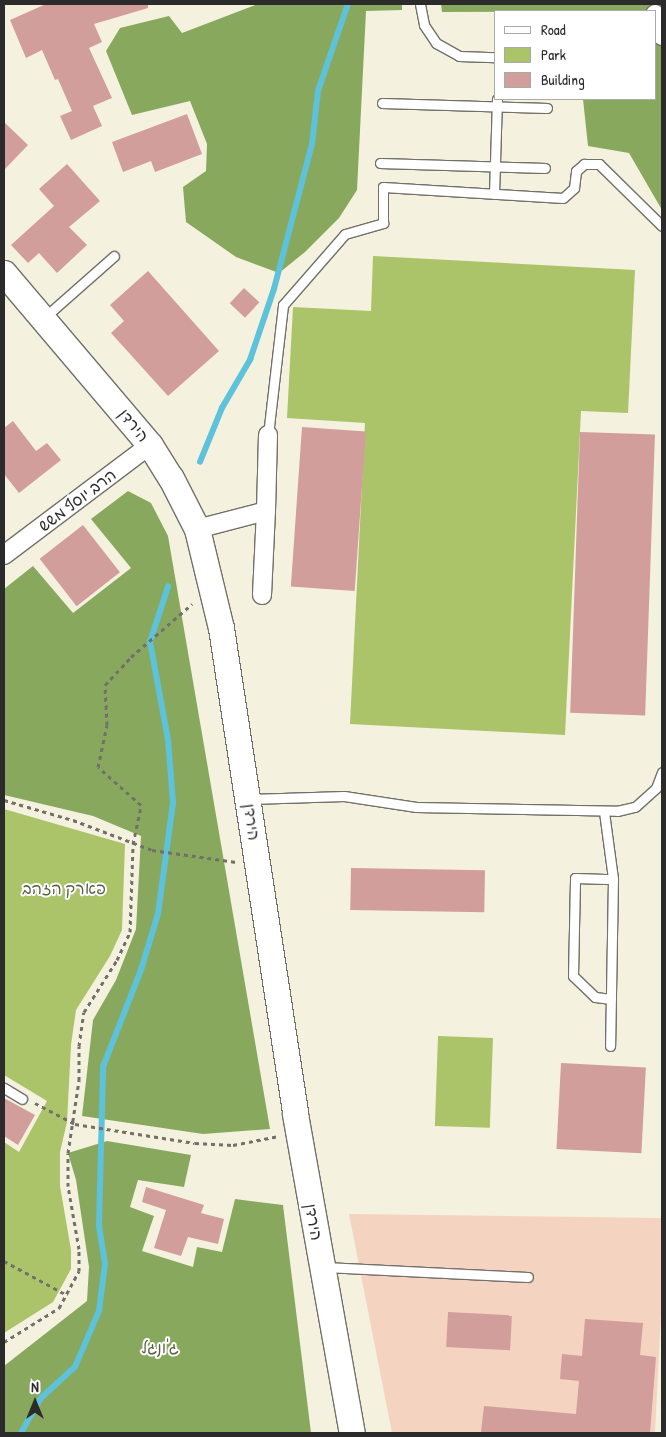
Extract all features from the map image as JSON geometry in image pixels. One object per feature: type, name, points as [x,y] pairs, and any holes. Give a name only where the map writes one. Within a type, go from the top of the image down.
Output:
[{"type":"street","points":[[656,19],[662,36]]},
{"type":"street","name":"הירדן","points":[[4,273],[150,445],[171,478],[197,529],[212,586],[248,799],[298,1133],[352,1433]]},
{"type":"street","points":[[262,595],[268,435]]},
{"type":"street","name":"הרב יוסף משש","points":[[4,555],[150,445]]},
{"type":"street","points":[[197,529],[266,511]]},
{"type":"lane","points":[[420,4],[424,25],[436,43],[459,56],[493,57]]},
{"type":"lane","points":[[382,103],[497,103],[547,108]]},
{"type":"lane","points":[[494,194],[497,103]]},
{"type":"lane","points":[[380,163],[545,168]]},
{"type":"lane","points":[[268,435],[283,305],[345,234],[383,224],[383,187],[563,198],[574,188],[576,171],[584,164],[599,164],[662,226]]},
{"type":"lane","points":[[44,318],[114,256]]},
{"type":"lane","points":[[248,799],[344,796],[416,807],[604,812],[635,807],[656,788],[662,772]]},
{"type":"lane","points":[[604,812],[613,879],[610,1046]]},
{"type":"lane","points":[[611,999],[595,998],[573,976],[573,966],[575,878],[613,879]]},
{"type":"lane","points":[[4,1088],[22,1098]]},
{"type":"lane","points":[[322,1267],[528,1277]]},
{"type":"path","points":[[4,1342],[58,1308],[67,1296],[79,1271],[79,1249],[68,1186],[68,1152],[75,1124],[84,1012],[117,960],[130,932],[133,844],[141,805],[98,766],[108,725],[105,685],[131,656],[212,586]]},
{"type":"path","points":[[4,800],[73,820],[152,850],[258,864]]},
{"type":"path","points":[[22,1098],[75,1124],[194,1143],[233,1144],[298,1133]]},
{"type":"path","points":[[4,1261],[67,1296]]},
{"type":"shaded area","points":[[349,1214],[662,1218],[662,1293],[655,1433],[392,1433]]},
{"type":"green space","points":[[258,4],[402,4],[402,10],[366,11],[357,190],[339,218],[305,252],[279,273],[236,257],[186,222],[183,187],[206,171],[207,144],[190,101],[132,115],[106,51],[120,28],[169,16],[182,33]]},
{"type":"green space","points":[[441,4],[662,4],[662,210],[629,153],[588,146],[583,100],[656,100],[656,10],[493,10],[493,12],[442,12]]},
{"type":"green space","points":[[373,256],[635,270],[628,413],[581,411],[565,735],[350,724],[365,423],[287,418],[293,307],[371,311]]},
{"type":"green space","points":[[128,491],[151,503],[168,536],[270,1129],[203,1134],[82,1116],[93,1020],[116,980],[136,929],[141,836],[93,816],[4,795],[4,589],[33,566],[73,613],[131,568],[91,519]]},
{"type":"green space","name":"פארק הזהב","points":[[4,809],[125,844],[122,930],[110,956],[76,1010],[71,1045],[67,1122],[60,1152],[60,1186],[71,1250],[71,1269],[53,1302],[4,1333],[4,1142],[19,1152],[47,1101],[4,1075]]},
{"type":"green space","points":[[438,1036],[493,1038],[490,1128],[435,1126]]},
{"type":"green space","name":"ג'ונגל","points":[[107,1141],[191,1155],[184,1187],[138,1180],[130,1207],[154,1216],[142,1251],[193,1267],[197,1247],[222,1252],[235,1199],[283,1205],[311,1433],[4,1433],[4,1366],[87,1301],[89,1267],[76,1180],[68,1153]]},
{"type":"building","points":[[46,4],[148,4],[148,8],[94,24],[102,42],[89,48],[112,98],[93,106],[102,126],[71,140],[60,116],[72,111],[58,79],[55,80],[42,50],[26,58],[10,20]]},
{"type":"building","points":[[187,114],[202,154],[155,172],[151,161],[123,172],[112,142]]},
{"type":"building","points":[[4,122],[28,145],[4,170]]},
{"type":"building","points":[[67,164],[100,201],[69,227],[87,245],[57,273],[39,253],[28,263],[11,245],[54,206],[39,189]]},
{"type":"building","points":[[148,271],[219,351],[168,396],[111,333],[124,321],[110,305]]},
{"type":"building","points":[[244,288],[259,302],[245,318],[230,303]]},
{"type":"building","points":[[13,421],[36,451],[47,443],[61,460],[19,493],[4,474],[4,428]]},
{"type":"building","points":[[302,427],[366,431],[355,591],[291,587]]},
{"type":"building","points":[[580,432],[655,435],[645,715],[570,713]]},
{"type":"building","points":[[83,525],[120,572],[77,606],[40,559]]},
{"type":"building","points":[[351,868],[485,870],[484,912],[350,910]]},
{"type":"building","points":[[561,1063],[646,1067],[641,1153],[556,1149]]},
{"type":"building","points":[[4,1098],[35,1115],[18,1145],[4,1136]]},
{"type":"building","points":[[146,1187],[204,1205],[201,1213],[224,1219],[218,1244],[188,1237],[181,1256],[154,1248],[166,1210],[142,1202]]},
{"type":"building","points":[[448,1312],[512,1315],[510,1350],[446,1347]]},
{"type":"building","points":[[585,1319],[643,1323],[640,1355],[656,1357],[650,1433],[481,1432],[484,1406],[576,1414],[579,1381],[560,1379],[562,1354],[582,1356]]},
{"type":"waterway","points":[[200,462],[222,408],[250,360],[274,289],[312,144],[318,91],[348,4]]},
{"type":"waterway","points":[[21,1433],[41,1398],[75,1367],[99,1311],[105,1264],[99,1225],[103,1067],[141,970],[158,914],[173,803],[168,740],[150,642],[168,587]]}]
